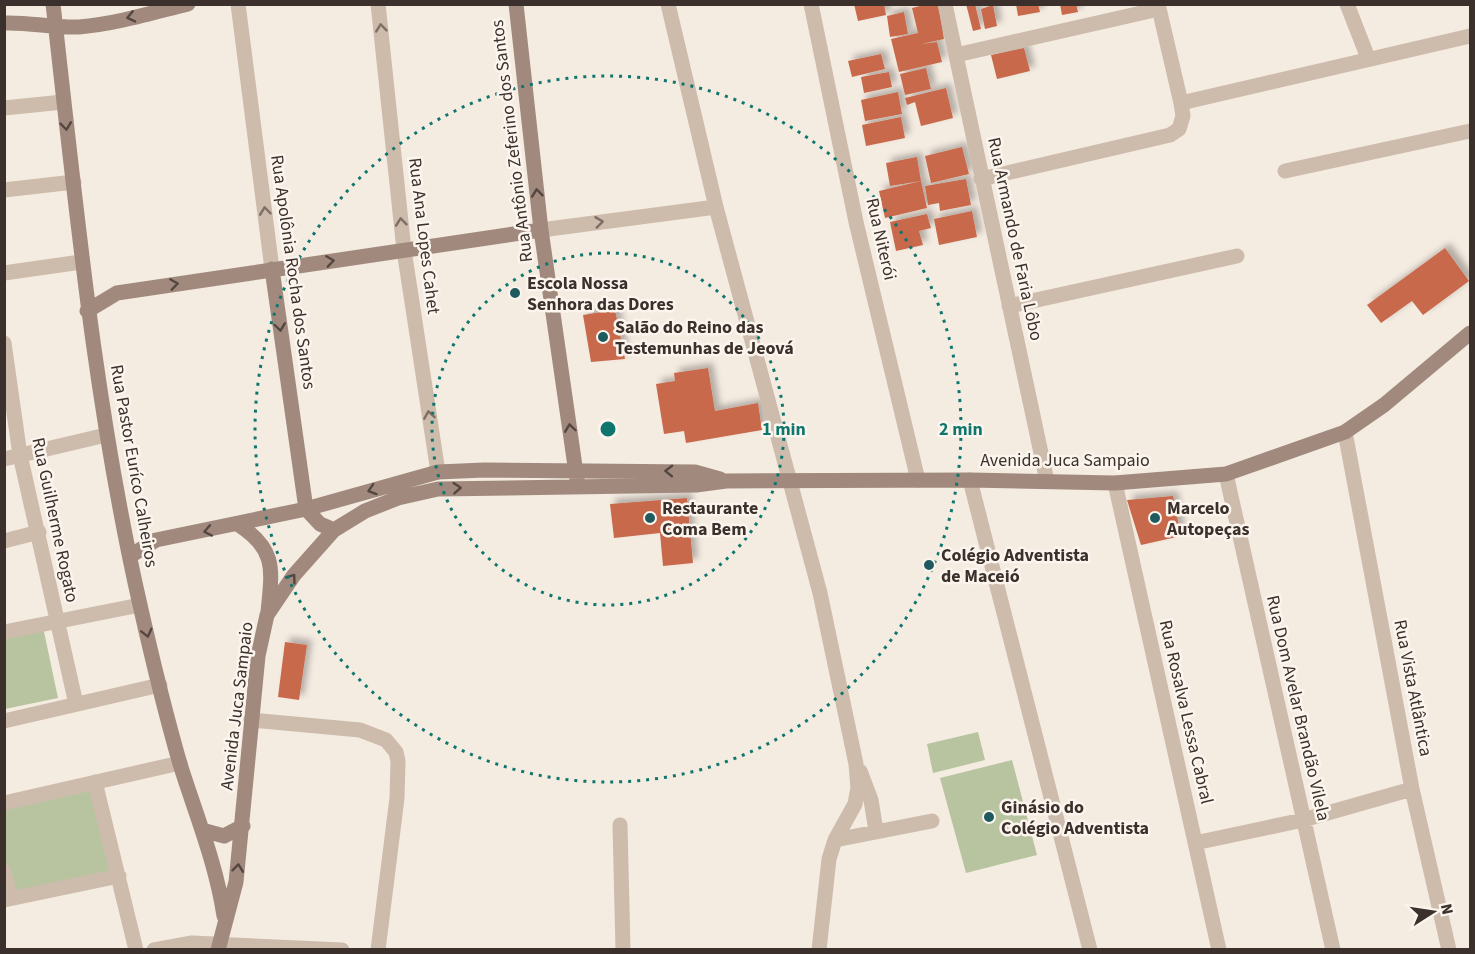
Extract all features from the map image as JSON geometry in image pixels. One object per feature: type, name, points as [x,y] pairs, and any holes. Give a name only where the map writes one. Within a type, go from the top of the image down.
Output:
[{"type":"main road","name":"Rua Pastor Euríco Calheiros","points":[[53,4],[74,182],[83,283],[106,435],[140,604],[180,763],[218,879],[225,925]]},
{"type":"main road","points":[[4,23],[55,26],[97,25],[188,4]]},
{"type":"main road","name":"Rua Antônio Zeferino dos Santos","points":[[516,4],[541,230],[577,478]]},
{"type":"main road","points":[[83,283],[97,290],[117,293],[541,230]]},
{"type":"main road","name":"Rua Apolônia Rocha dos Santos","points":[[272,269],[306,509]]},
{"type":"main road","points":[[87,311],[117,293]]},
{"type":"main road","name":"Avenida Juca Sampaio","points":[[130,556],[156,540],[239,525],[306,509],[438,472],[696,485],[726,481],[791,483],[918,480],[1115,483],[1226,474],[1345,432],[1384,405],[1470,333]]},
{"type":"main road","name":"Avenida Juca Sampaio","points":[[219,947],[236,882],[258,656],[267,615],[294,575],[334,530],[365,511],[398,498],[438,489],[577,478]]},
{"type":"main road","points":[[306,509],[320,524],[334,530]]},
{"type":"main road","points":[[239,525],[257,537],[270,557],[271,575],[267,615]]},
{"type":"main road","points":[[126,533],[156,540]]},
{"type":"main road","points":[[202,830],[224,836],[243,826]]},
{"type":"street","name":"Rua Apolônia Rocha dos Santos","points":[[238,4],[272,269]]},
{"type":"street","name":"Rua Ana Lopes Cahet","points":[[378,4],[404,250],[438,472]]},
{"type":"street","points":[[668,4],[716,207],[820,593],[856,764],[858,788],[855,804],[851,816],[835,840],[829,859],[819,950]]},
{"type":"street","name":"Rua Niterói","points":[[811,4],[856,222],[918,480]]},
{"type":"street","name":"Rua Armando de Faria Lôbo","points":[[945,4],[1047,481]]},
{"type":"street","points":[[1347,4],[1368,58]]},
{"type":"street","points":[[956,55],[1159,7],[1181,103],[1183,116],[1179,129],[1170,135],[981,179]]},
{"type":"street","points":[[1181,103],[1470,36]]},
{"type":"street","points":[[4,108],[63,102]]},
{"type":"street","points":[[1285,171],[1470,131]]},
{"type":"street","points":[[4,190],[74,182]]},
{"type":"street","points":[[541,230],[716,207]]},
{"type":"street","points":[[1009,306],[1237,256]]},
{"type":"street","points":[[4,273],[81,262]]},
{"type":"street","name":"Rua Guilherme Rogato","points":[[4,344],[20,455],[76,704]]},
{"type":"street","name":"Rua Vista Atlântica","points":[[1345,432],[1412,789],[1449,950]]},
{"type":"street","points":[[4,459],[106,435]]},
{"type":"street","name":"Rua Dom Avelar Brandão Vilela","points":[[1226,474],[1333,950]]},
{"type":"street","points":[[970,480],[1090,950]]},
{"type":"street","name":"Rua Rosalva Lessa Cabral","points":[[1115,483],[1219,950]]},
{"type":"street","points":[[4,541],[39,532]]},
{"type":"street","points":[[4,632],[140,604]]},
{"type":"street","points":[[4,721],[160,685]]},
{"type":"street","points":[[251,720],[360,730],[379,736],[392,745],[398,761],[397,798],[378,950]]},
{"type":"street","points":[[4,803],[180,763]]},
{"type":"street","points":[[856,764],[871,800],[876,831]]},
{"type":"street","points":[[95,782],[136,950]]},
{"type":"street","points":[[1195,843],[1303,820],[1412,789]]},
{"type":"street","points":[[835,840],[932,821]]},
{"type":"street","points":[[620,825],[624,950]]},
{"type":"street","points":[[4,872],[8,899],[119,876]]},
{"type":"street","points":[[154,950],[184,943],[219,947],[342,950]]},
{"type":"green space","points":[[43,627],[58,698],[5,709],[4,635]]},
{"type":"green space","points":[[978,732],[985,760],[933,773],[927,744]]},
{"type":"green space","name":"Ginásio do Colégio Adventista","points":[[1012,760],[1037,855],[966,873],[940,778]]},
{"type":"green space","points":[[93,790],[111,872],[11,894],[5,862],[4,810]]},
{"type":"building","points":[[854,4],[884,4],[886,15],[858,21]]},
{"type":"building","points":[[938,4],[944,39],[921,44],[937,42],[942,62],[899,72],[891,39],[918,33],[912,8]]},
{"type":"building","points":[[966,4],[975,4],[981,29],[973,31]]},
{"type":"building","points":[[1016,4],[1038,4],[1040,12],[1018,16]]},
{"type":"building","points":[[1060,4],[1076,4],[1078,12],[1062,15]]},
{"type":"building","points":[[993,5],[997,26],[985,29],[981,9]]},
{"type":"building","points":[[904,12],[908,34],[890,37],[887,16]]},
{"type":"building","points":[[1024,48],[1030,71],[997,79],[991,55]]},
{"type":"building","points":[[881,54],[885,69],[852,77],[848,61]]},
{"type":"building","points":[[926,68],[931,89],[905,95],[900,74]]},
{"type":"building","points":[[889,72],[892,87],[864,93],[861,77]]},
{"type":"building","points":[[946,88],[953,118],[921,126],[915,102],[907,105],[905,98]]},
{"type":"building","points":[[898,92],[902,114],[865,121],[861,100]]},
{"type":"building","points":[[901,117],[905,138],[866,146],[862,125]]},
{"type":"building","points":[[962,147],[969,174],[931,183],[925,156]]},
{"type":"building","points":[[917,157],[921,181],[890,186],[886,163]]},
{"type":"building","points":[[966,179],[971,205],[940,211],[939,203],[928,205],[925,186]]},
{"type":"building","points":[[921,181],[927,208],[885,218],[879,191]]},
{"type":"building","points":[[972,211],[977,237],[939,245],[934,219]]},
{"type":"building","points":[[927,214],[931,228],[919,231],[923,245],[896,251],[890,222]]},
{"type":"building","points":[[1445,248],[1469,281],[1423,315],[1412,301],[1381,323],[1367,305]]},
{"type":"building","name":"Salão do Reino das Testemunhas de Jeová","points":[[615,310],[625,359],[591,362],[583,315]]},
{"type":"building","points":[[708,368],[715,411],[758,403],[762,430],[686,443],[684,431],[664,434],[656,384],[675,381],[674,373]]},
{"type":"building","name":"Marcelo Autopeças","points":[[1173,496],[1181,536],[1141,545],[1127,500]]},
{"type":"building","name":"Restaurante Coma Bem","points":[[687,498],[693,563],[663,566],[660,533],[614,538],[610,504]]},
{"type":"building","points":[[285,642],[307,645],[299,700],[278,697]]},
{"type":"place","name":"Escola Nossa Senhora das Dores","points":[[515,293]]},
{"type":"place","name":"Salão do Reino das Testemunhas de Jeová","points":[[603,337]]},
{"type":"place","name":"Restaurante Coma Bem","points":[[650,518]]},
{"type":"place","name":"Marcelo Autopeças","points":[[1155,518]]},
{"type":"place","name":"Colégio Adventista de Maceió","points":[[929,565]]},
{"type":"place","name":"Ginásio do Colégio Adventista","points":[[989,817]]}]
